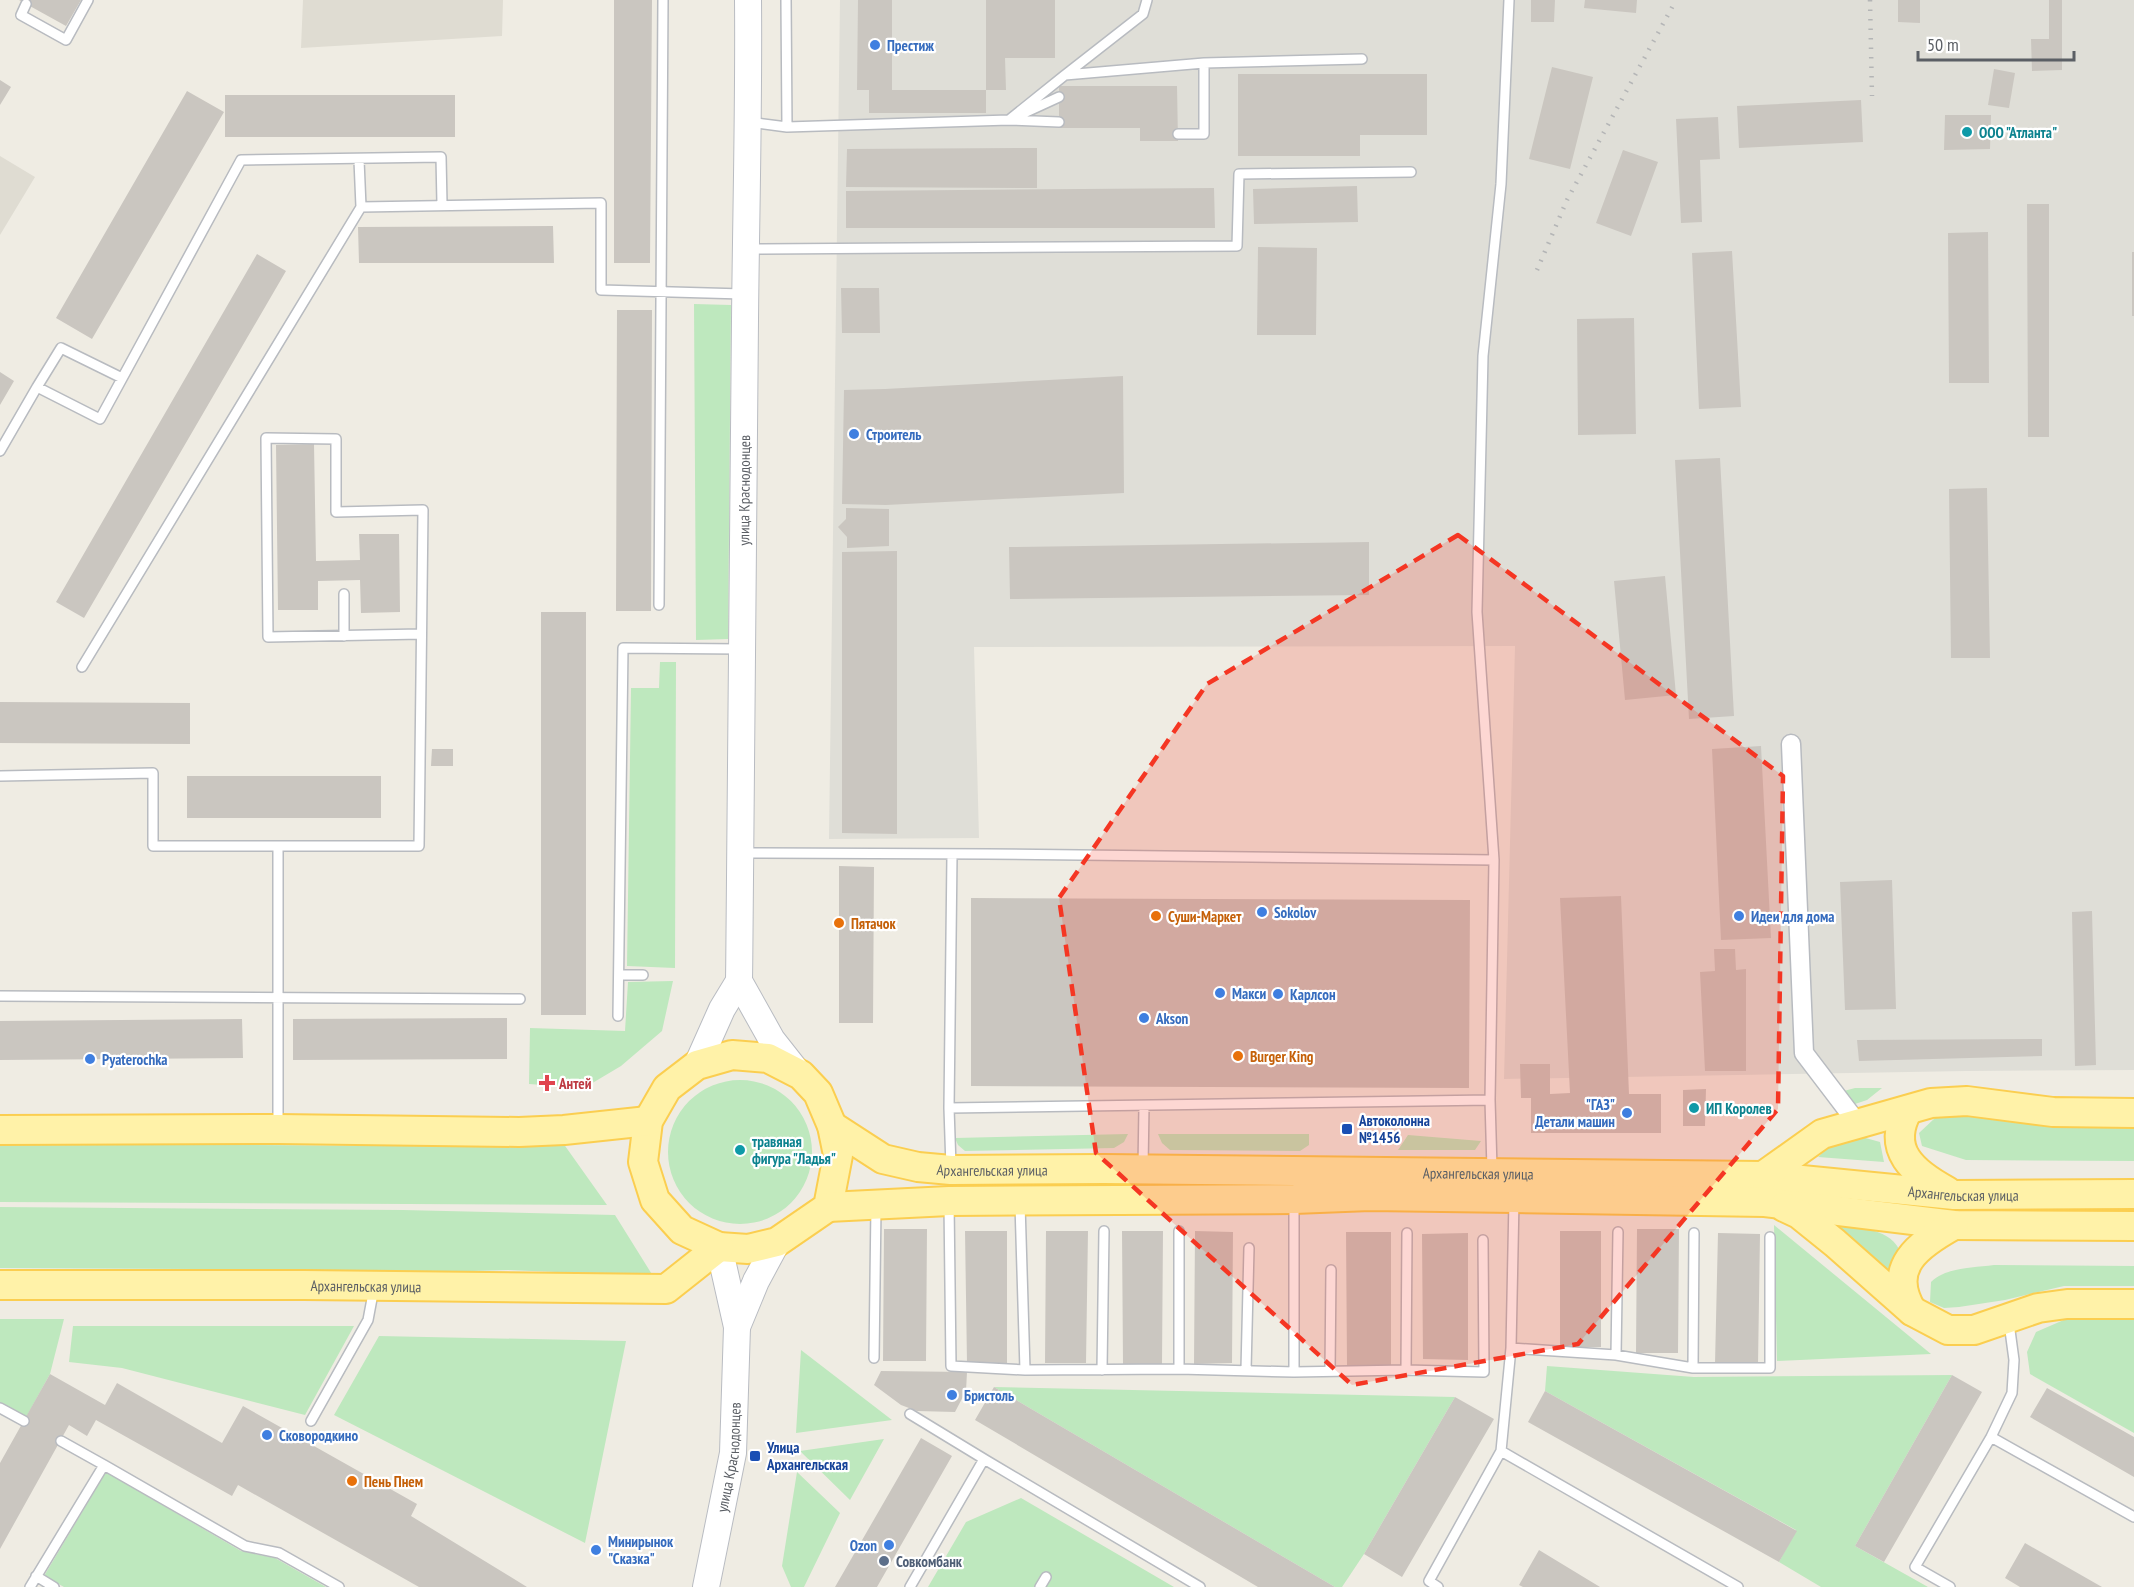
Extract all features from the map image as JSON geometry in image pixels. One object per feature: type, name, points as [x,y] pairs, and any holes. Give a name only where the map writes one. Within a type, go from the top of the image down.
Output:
[{"type":"main road","name":"улица Краснодонцев","points":[[739,981],[744,649],[745,294],[749,122],[748,0]]},
{"type":"main road","points":[[697,1065],[722,1009],[739,981],[772,1040],[818,1094],[832,1126],[838,1155],[828,1207],[777,1242],[748,1249],[719,1247],[682,1230],[655,1200],[643,1162],[648,1121],[667,1088],[697,1065],[732,1055],[768,1058],[801,1075]]},
{"type":"main road","points":[[2134,1113],[2053,1112],[1967,1101],[1931,1103],[1822,1134],[1764,1189],[1799,1214],[1912,1311],[1948,1330],[1974,1330],[2038,1308],[2067,1304],[2134,1304]]},
{"type":"main road","points":[[1908,1110],[1902,1121],[1900,1136],[1909,1165],[1923,1178],[1954,1195]]},
{"type":"main road","points":[[0,1130],[278,1129],[519,1132],[564,1130],[648,1121]]},
{"type":"main road","name":"Архангельская улица","points":[[832,1126],[883,1159],[918,1167],[951,1170],[1492,1173],[1764,1189],[1954,1195],[2134,1194]]},
{"type":"main road","name":"Архангельская улица","points":[[828,1207],[949,1201],[1514,1198],[1764,1189],[1954,1225],[2134,1226]]},
{"type":"main road","points":[[1912,1311],[1902,1290],[1905,1266],[1916,1250],[1954,1225]]},
{"type":"main road","name":"улица Краснодонцев","points":[[737,1327],[756,1281],[777,1242]]},
{"type":"main road","name":"улица Краснодонцев","points":[[706,1587],[733,1453],[737,1327],[719,1247]]},
{"type":"main road","name":"Архангельская улица","points":[[0,1286],[666,1289],[719,1247]]},
{"type":"street","points":[[1791,744],[1804,1053],[1858,1124]]},
{"type":"lane","points":[[26,4],[21,15],[66,40],[88,0]]},
{"type":"lane","points":[[659,605],[663,0]]},
{"type":"lane","points":[[786,0],[787,127]]},
{"type":"lane","points":[[1009,120],[1143,15],[1146,0]]},
{"type":"lane","points":[[1492,1173],[1490,1100],[1494,860],[1477,612],[1483,356],[1501,184],[1509,0]]},
{"type":"lane","points":[[1065,75],[1204,63],[1362,58]]},
{"type":"lane","points":[[1178,134],[1204,134],[1204,63]]},
{"type":"lane","points":[[1009,120],[1059,97]]},
{"type":"lane","points":[[749,122],[787,127],[1009,120],[1059,122]]},
{"type":"lane","points":[[37,387],[100,419],[241,160],[441,157],[442,204]]},
{"type":"lane","points":[[82,668],[361,207],[359,160]]},
{"type":"lane","points":[[746,249],[1238,246],[1239,174],[1412,172]]},
{"type":"lane","points":[[361,207],[601,203],[601,290],[745,294]]},
{"type":"lane","points":[[0,451],[61,348],[122,378]]},
{"type":"lane","points":[[0,776],[153,773],[153,846],[419,846],[423,510],[336,512],[336,439],[266,438],[268,637],[421,634]]},
{"type":"lane","points":[[344,594],[344,636]]},
{"type":"lane","points":[[618,1016],[623,648],[744,649]]},
{"type":"lane","points":[[278,847],[278,1129]]},
{"type":"lane","points":[[741,854],[1494,860]]},
{"type":"lane","points":[[951,1170],[949,1108],[952,855]]},
{"type":"lane","points":[[619,975],[643,975]]},
{"type":"lane","points":[[0,996],[520,999]]},
{"type":"lane","points":[[949,1108],[1490,1100]]},
{"type":"lane","points":[[1143,1170],[1144,1106]]},
{"type":"lane","points":[[1438,1587],[1426,1584],[1501,1451],[1511,1348],[1514,1198]]},
{"type":"lane","points":[[1294,1199],[1294,1372]]},
{"type":"lane","points":[[949,1201],[951,1366],[1025,1370],[1484,1372],[1483,1240]]},
{"type":"lane","points":[[1020,1201],[1025,1370]]},
{"type":"lane","points":[[874,1358],[876,1204]]},
{"type":"lane","points":[[1179,1231],[1179,1369]]},
{"type":"lane","points":[[1102,1370],[1104,1232]]},
{"type":"lane","points":[[1616,1355],[1618,1232]]},
{"type":"lane","points":[[1406,1370],[1407,1233]]},
{"type":"lane","points":[[1693,1368],[1694,1233]]},
{"type":"lane","points":[[1511,1348],[1616,1355],[1693,1368],[1770,1368],[1770,1237]]},
{"type":"lane","points":[[1246,1370],[1249,1248]]},
{"type":"lane","points":[[1330,1371],[1331,1270]]},
{"type":"lane","points":[[311,1421],[368,1320],[375,1286]]},
{"type":"lane","points":[[1950,1587],[1916,1567],[1991,1437],[2012,1393],[2014,1360],[2008,1319]]},
{"type":"lane","points":[[0,1408],[24,1421]]},
{"type":"lane","points":[[910,1414],[1200,1587]]},
{"type":"lane","points":[[1991,1437],[2134,1517]]},
{"type":"lane","points":[[61,1441],[245,1546],[279,1553],[339,1587]]},
{"type":"lane","points":[[1501,1451],[1738,1587]]},
{"type":"lane","points":[[910,1587],[984,1459]]},
{"type":"lane","points":[[30,1587],[104,1465]]},
{"type":"lane","points":[[36,1576],[54,1587]]},
{"type":"lane","points":[[1040,1587],[1046,1576]]},
{"type":"highlighted area","points":[[1458,535],[1783,776],[1778,1109],[1578,1344],[1352,1385],[1096,1153],[1059,898],[1207,684]]},
{"type":"shaded area","points":[[303,0],[503,0],[502,36],[301,48]]},
{"type":"shaded area","points":[[840,0],[2134,0],[2134,1070],[1504,1079],[1515,646],[974,647],[979,838],[829,839]]},
{"type":"shaded area","points":[[0,156],[35,177],[0,235]]},
{"type":"green space","points":[[694,304],[731,305],[728,639],[696,640]]},
{"type":"green space","points":[[660,662],[676,662],[675,968],[627,966],[631,688],[659,688]]},
{"type":"green space","points":[[673,981],[662,1031],[621,1066],[584,1088],[529,1084],[530,1028],[625,1031],[628,982]]},
{"type":"green space","points":[[740,1080],[767,1086],[780,1092],[791,1101],[800,1112],[806,1125],[812,1152],[806,1179],[800,1192],[791,1203],[780,1212],[767,1218],[740,1224],[713,1218],[700,1212],[689,1203],[680,1192],[674,1179],[668,1152],[674,1125],[680,1112],[689,1101],[700,1092],[713,1086]]},
{"type":"green space","points":[[1855,1088],[1882,1088],[1867,1100],[1855,1104],[1846,1099],[1844,1091]]},
{"type":"green space","points":[[1969,1112],[2134,1123],[2134,1161],[1966,1160],[1922,1146],[1919,1133],[1935,1118]]},
{"type":"green space","points":[[1128,1134],[1124,1142],[1114,1148],[965,1151],[958,1145],[955,1138]]},
{"type":"green space","points":[[1158,1134],[1309,1134],[1309,1145],[1300,1151],[1170,1150],[1162,1143]]},
{"type":"green space","points":[[1851,1134],[1880,1142],[1884,1162],[1818,1157],[1836,1140]]},
{"type":"green space","points":[[1408,1135],[1481,1141],[1475,1150],[1398,1150]]},
{"type":"green space","points":[[0,1143],[402,1146],[563,1143],[607,1205],[0,1202]]},
{"type":"green space","points":[[0,1207],[403,1210],[615,1215],[653,1276],[508,1270],[330,1275],[196,1269],[0,1268]]},
{"type":"green space","points":[[1829,1223],[1868,1229],[1887,1236],[1894,1242],[1899,1249],[1892,1282]]},
{"type":"green space","points":[[1774,1225],[1931,1354],[1777,1361]]},
{"type":"green space","points":[[1994,1265],[2134,1266],[2134,1286],[2064,1286],[2005,1300],[1959,1307],[1944,1308],[1930,1302],[1931,1282],[1937,1277],[1960,1269]]},
{"type":"green space","points":[[2134,1318],[2134,1433],[2030,1374],[2027,1352],[2036,1332],[2066,1319]]},
{"type":"green space","points":[[0,1319],[64,1319],[50,1374],[24,1421],[8,1418],[0,1413]]},
{"type":"green space","points":[[73,1326],[354,1326],[305,1415],[122,1368],[69,1362]]},
{"type":"green space","points":[[379,1336],[626,1341],[585,1543],[334,1415]]},
{"type":"green space","points":[[801,1350],[892,1420],[796,1433]]},
{"type":"green space","points":[[1547,1366],[1694,1377],[1952,1375],[1855,1546],[1928,1587],[1821,1587],[1779,1562],[1796,1530],[1545,1391]]},
{"type":"green space","points":[[994,1387],[1455,1397],[1364,1554],[1342,1587],[1335,1587]]},
{"type":"green space","points":[[884,1439],[850,1500],[800,1451]]},
{"type":"green space","points":[[106,1472],[241,1551],[275,1558],[326,1587],[64,1587],[44,1576]]},
{"type":"green space","points":[[797,1472],[840,1513],[804,1587],[791,1587],[782,1566]]},
{"type":"green space","points":[[1021,1498],[1174,1587],[928,1587],[966,1522]]},
{"type":"building","points":[[19,0],[81,0],[66,26]]},
{"type":"building","points":[[614,0],[652,0],[650,263],[614,263]]},
{"type":"building","points":[[858,0],[892,0],[892,90],[986,90],[986,113],[869,113],[869,90],[857,90]]},
{"type":"building","points":[[986,0],[1055,0],[1055,58],[1005,58],[1006,90],[986,90]]},
{"type":"building","points":[[1531,0],[1555,0],[1554,22],[1531,22]]},
{"type":"building","points":[[1585,0],[1637,0],[1636,13],[1584,8]]},
{"type":"building","points":[[1898,0],[1920,0],[1920,23],[1898,22]]},
{"type":"building","points":[[2049,0],[2062,0],[2062,70],[2032,71],[2031,39],[2049,39]]},
{"type":"building","points":[[1552,67],[1593,77],[1570,169],[1529,159]]},
{"type":"building","points":[[1994,69],[2015,73],[2009,108],[1988,105]]},
{"type":"building","points":[[1238,74],[1427,74],[1427,135],[1360,135],[1360,156],[1238,156]]},
{"type":"building","points":[[0,80],[11,87],[0,105]]},
{"type":"building","points":[[1059,86],[1177,86],[1178,141],[1140,141],[1140,128],[1059,128]]},
{"type":"building","points":[[187,91],[224,112],[92,339],[56,318]]},
{"type":"building","points":[[225,95],[455,95],[455,137],[225,137]]},
{"type":"building","points":[[1861,100],[1863,142],[1739,148],[1737,106]]},
{"type":"building","name":"ООО \"Атланта\"","points":[[1945,115],[1991,115],[1990,149],[1944,150]]},
{"type":"building","points":[[1718,117],[1720,159],[1700,160],[1702,222],[1681,223],[1676,119]]},
{"type":"building","points":[[1037,148],[1037,188],[846,187],[847,149]]},
{"type":"building","points":[[1623,150],[1658,162],[1631,236],[1596,223]]},
{"type":"building","points":[[1357,186],[1358,222],[1254,224],[1253,189]]},
{"type":"building","points":[[1214,188],[1215,228],[846,228],[846,191]]},
{"type":"building","points":[[2027,204],[2049,204],[2049,437],[2028,437]]},
{"type":"building","points":[[553,226],[554,263],[359,263],[358,227]]},
{"type":"building","points":[[1988,232],[1989,383],[1949,383],[1948,233]]},
{"type":"building","points":[[1258,247],[1317,248],[1316,335],[1257,335]]},
{"type":"building","points":[[1732,251],[1741,407],[1699,409],[1692,253]]},
{"type":"building","points":[[2132,252],[2134,252],[2134,316],[2132,316]]},
{"type":"building","points":[[257,254],[286,271],[84,618],[56,602]]},
{"type":"building","points":[[841,288],[879,288],[880,333],[842,333]]},
{"type":"building","points":[[617,310],[652,310],[651,611],[616,611]]},
{"type":"building","points":[[1634,318],[1636,434],[1578,435],[1577,319]]},
{"type":"building","points":[[0,372],[14,381],[0,405]]},
{"type":"building","points":[[1123,376],[1124,493],[886,505],[842,504],[844,390]]},
{"type":"building","points":[[314,444],[316,561],[360,560],[359,534],[399,534],[400,612],[361,613],[360,580],[318,581],[318,610],[278,610],[276,445]]},
{"type":"building","points":[[1720,458],[1734,716],[1689,719],[1675,460]]},
{"type":"building","points":[[1987,488],[1990,658],[1951,658],[1949,489]]},
{"type":"building","points":[[846,508],[889,509],[889,546],[847,548],[847,537],[838,527],[846,519]]},
{"type":"building","points":[[1369,542],[1369,595],[1010,599],[1009,547]]},
{"type":"building","points":[[897,551],[897,834],[842,833],[842,552]]},
{"type":"building","points":[[1665,576],[1676,695],[1625,700],[1614,581]]},
{"type":"building","points":[[541,612],[586,612],[586,1015],[541,1015]]},
{"type":"building","points":[[0,702],[190,703],[190,744],[0,743]]},
{"type":"building","points":[[1761,746],[1771,938],[1721,940],[1712,749]]},
{"type":"building","points":[[432,749],[453,749],[453,766],[431,766]]},
{"type":"building","points":[[187,776],[381,776],[381,818],[187,818]]},
{"type":"building","points":[[839,866],[874,867],[873,1023],[839,1023]]},
{"type":"building","points":[[1892,880],[1896,1009],[1845,1010],[1840,882]]},
{"type":"building","points":[[1621,896],[1629,1094],[1661,1094],[1661,1133],[1531,1133],[1531,1098],[1521,1098],[1520,1064],[1550,1064],[1550,1094],[1570,1093],[1560,898]]},
{"type":"building","name":"Макси","points":[[971,898],[1470,900],[1469,1088],[971,1086]]},
{"type":"building","points":[[2092,911],[2096,1065],[2075,1066],[2072,912]]},
{"type":"building","points":[[1714,949],[1735,949],[1736,970],[1746,969],[1746,1071],[1705,1071],[1700,972],[1715,971]]},
{"type":"building","points":[[507,1018],[507,1059],[293,1060],[293,1019]]},
{"type":"building","points":[[242,1019],[243,1058],[0,1060],[0,1021]]},
{"type":"building","points":[[2042,1039],[2042,1056],[1859,1061],[1857,1040]]},
{"type":"building","name":"ИП Королев","points":[[1706,1089],[1705,1126],[1683,1126],[1683,1090]]},
{"type":"building","points":[[884,1229],[927,1229],[926,1361],[883,1361]]},
{"type":"building","points":[[1637,1229],[1679,1229],[1678,1353],[1636,1353]]},
{"type":"building","points":[[965,1231],[1007,1231],[1007,1363],[967,1363]]},
{"type":"building","points":[[1046,1231],[1088,1231],[1086,1363],[1045,1363]]},
{"type":"building","points":[[1122,1231],[1163,1231],[1162,1364],[1123,1364]]},
{"type":"building","points":[[1195,1231],[1233,1232],[1232,1363],[1194,1364]]},
{"type":"building","points":[[1560,1231],[1601,1231],[1601,1347],[1560,1347]]},
{"type":"building","points":[[1346,1232],[1391,1232],[1391,1366],[1347,1366]]},
{"type":"building","points":[[1468,1233],[1468,1360],[1423,1359],[1422,1234]]},
{"type":"building","points":[[1718,1233],[1760,1234],[1758,1365],[1715,1364]]},
{"type":"building","points":[[881,1371],[967,1372],[966,1391],[955,1412],[917,1411],[901,1405],[874,1385]]},
{"type":"building","points":[[50,1374],[105,1405],[117,1383],[222,1443],[243,1406],[417,1504],[411,1516],[527,1587],[419,1587],[238,1485],[232,1496],[96,1420],[87,1436],[69,1425],[0,1549],[0,1463]]},
{"type":"building","points":[[1952,1375],[1982,1392],[1884,1562],[1855,1546]]},
{"type":"building","points":[[994,1387],[1335,1587],[1258,1587],[975,1420]]},
{"type":"building","points":[[2047,1388],[2134,1437],[2134,1477],[2030,1417]]},
{"type":"building","points":[[1545,1391],[1797,1531],[1779,1562],[1528,1422]]},
{"type":"building","points":[[1455,1397],[1494,1419],[1402,1577],[1364,1554]]},
{"type":"building","points":[[921,1438],[952,1456],[877,1587],[835,1587]]},
{"type":"building","points":[[2025,1543],[2102,1587],[2020,1587],[2005,1578]]},
{"type":"building","points":[[1539,1550],[1600,1587],[1523,1587],[1519,1585]]},
{"type":"railway","points":[[1537,270],[1567,200],[1676,0]]},
{"type":"railway","points":[[1870,0],[1872,96]]},
{"type":"place","name":"Престиж","points":[[875,45]]},
{"type":"place","name":"ООО \"Атланта\"","points":[[1967,132]]},
{"type":"place","name":"Строитель","points":[[854,434]]},
{"type":"place","name":"Sokolov","points":[[1262,912]]},
{"type":"place","name":"Суши-Маркет","points":[[1156,916]]},
{"type":"place","name":"Идеи для дома","points":[[1739,916]]},
{"type":"place","name":"Пятачок","points":[[839,923]]},
{"type":"place","name":"Макси","points":[[1220,993]]},
{"type":"place","name":"Карлсон","points":[[1278,994]]},
{"type":"place","name":"Akson","points":[[1144,1018]]},
{"type":"place","name":"Burger King","points":[[1238,1056]]},
{"type":"place","name":"Pyaterochka","points":[[90,1059]]},
{"type":"place","name":"Антей","points":[[547,1083]]},
{"type":"place","name":"ИП Королев","points":[[1694,1108]]},
{"type":"place","name":"\"ГАЗ\" Детали машин","points":[[1627,1113]]},
{"type":"place","name":"Автоколонна №1456","points":[[1347,1129]]},
{"type":"place","name":"травяная фигура \"Ладья\"","points":[[740,1150]]},
{"type":"place","name":"Бристоль","points":[[952,1395]]},
{"type":"place","name":"Сковородкино","points":[[267,1435]]},
{"type":"place","name":"Улица Архангельская","points":[[755,1456]]},
{"type":"place","name":"Пень Пнем","points":[[352,1481]]},
{"type":"place","name":"Ozon","points":[[889,1545]]},
{"type":"place","name":"Минирынок \"Сказка\"","points":[[596,1550]]},
{"type":"place","name":"Совкомбанк","points":[[884,1561]]}]
